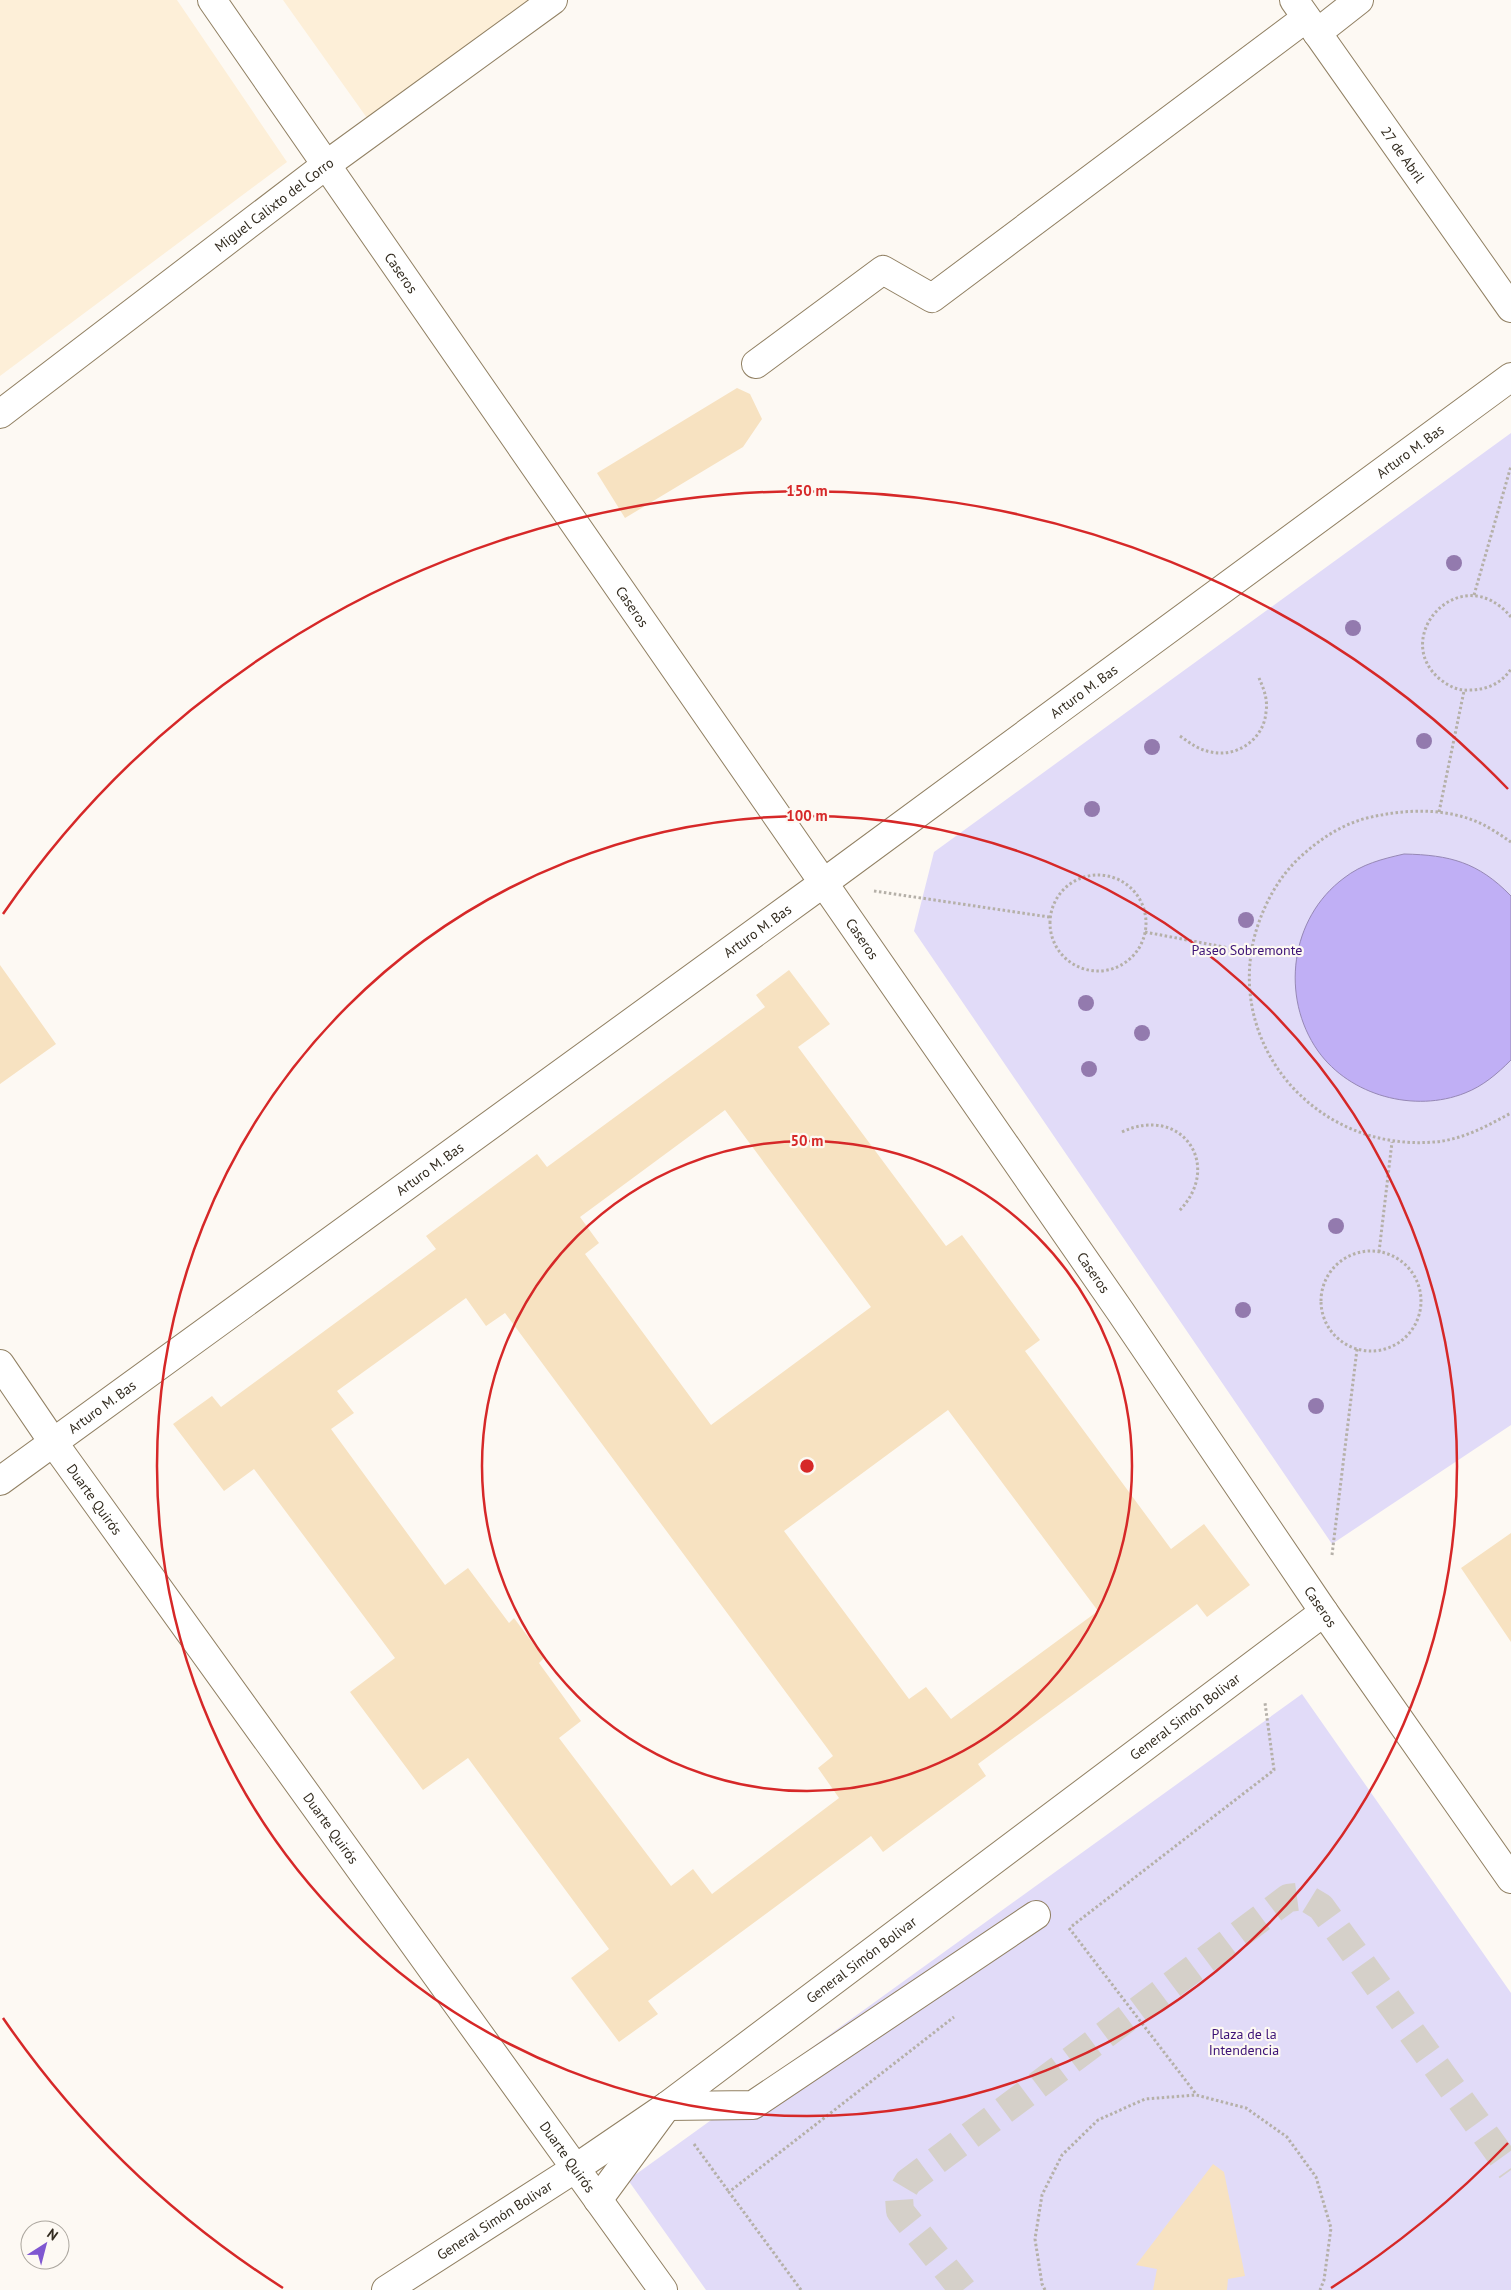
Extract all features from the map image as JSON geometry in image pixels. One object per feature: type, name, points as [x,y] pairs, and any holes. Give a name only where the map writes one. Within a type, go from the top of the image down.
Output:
[{"type":"street","name":"Caseros","points":[[212,0],[822,884],[1114,1303],[1324,1612],[1511,1879]]},
{"type":"street","name":"Miguel Calixto del Corro","points":[[0,414],[326,165],[553,0]]},
{"type":"street","points":[[756,364],[884,270],[932,298],[1306,17],[1359,0]]},
{"type":"street","name":"27 de Abril","points":[[1306,17],[1511,308]]},
{"type":"street","name":"Arturo M. Bas","points":[[0,1481],[822,884],[1511,377]]},
{"type":"street","name":"Duarte Quirós","points":[[0,1364],[53,1442],[663,2290]]},
{"type":"street","name":"General Simón Bolivar","points":[[386,2290],[576,2168],[667,2106],[1324,1612]]},
{"type":"street","points":[[598,2200],[667,2106],[753,2105],[1036,1915]]},
{"type":"path","points":[[1474,595],[1511,466]]},
{"type":"path","points":[[1511,616],[1503,607],[1490,598],[1474,595],[1459,596],[1444,603],[1432,614],[1425,628],[1423,645],[1426,661],[1435,675],[1448,686],[1464,691],[1479,690],[1494,685],[1506,676],[1511,669]]},
{"type":"path","points":[[1180,736],[1200,749],[1212,753],[1231,752],[1248,744],[1260,730],[1266,713],[1266,700],[1259,678]]},
{"type":"path","points":[[1439,812],[1464,691]]},
{"type":"path","points":[[1511,842],[1482,824],[1439,812],[1395,811],[1353,822],[1315,843],[1284,873],[1262,910],[1250,952],[1249,995],[1260,1038],[1282,1076],[1312,1108],[1350,1130],[1392,1142],[1435,1142],[1477,1131],[1511,1113]]},
{"type":"path","points":[[1090,875],[1105,875],[1120,880],[1132,889],[1142,902],[1146,917],[1145,932],[1140,948],[1129,961],[1115,969],[1099,972],[1082,970],[1068,962],[1056,950],[1050,934],[1049,918],[1054,901],[1063,889],[1075,880],[1090,875]]},
{"type":"path","points":[[822,884],[1049,918]]},
{"type":"path","points":[[1145,932],[1250,952]]},
{"type":"path","points":[[1122,1132],[1145,1123],[1158,1124],[1170,1127],[1189,1143],[1195,1155],[1198,1180],[1194,1191],[1179,1211]]},
{"type":"path","points":[[1379,1252],[1392,1142]]},
{"type":"path","points":[[1362,1252],[1379,1252],[1395,1257],[1407,1267],[1417,1280],[1421,1296],[1421,1312],[1414,1327],[1404,1340],[1390,1348],[1374,1352],[1357,1350],[1342,1342],[1330,1330],[1323,1315],[1321,1298],[1325,1282],[1333,1268],[1346,1258],[1362,1252]]},
{"type":"path","points":[[1324,1612],[1357,1350]]},
{"type":"path","points":[[1069,1928],[1196,2094]]},
{"type":"path","points":[[1045,2290],[1042,2284],[1035,2239],[1042,2195],[1062,2155],[1098,2120],[1144,2099],[1196,2094],[1246,2108],[1287,2138],[1316,2177],[1331,2228],[1324,2280],[1320,2290]]},
{"type":"path","points":[[667,2106],[729,2192]]},
{"type":"shaded area","points":[[0,0],[177,0],[287,162],[0,376]]},
{"type":"shaded area","points":[[283,0],[529,0],[367,118]]},
{"type":"shaded area","points":[[1404,854],[1435,856],[1475,868],[1499,884],[1511,896],[1511,1060],[1478,1087],[1446,1099],[1425,1101],[1385,1096],[1365,1089],[1347,1079],[1331,1067],[1318,1051],[1306,1030],[1298,1007],[1295,983],[1296,959],[1302,936],[1312,914],[1326,895],[1351,873],[1372,863]]},
{"type":"green space","name":"Paseo Sobremonte","points":[[1511,433],[1511,1425],[1332,1544],[914,931],[934,852]]},
{"type":"green space","name":"Plaza de la Intendencia","points":[[1302,1694],[1511,1993],[1511,2290],[706,2290],[628,2180]]},
{"type":"building","points":[[737,388],[750,394],[762,419],[743,447],[625,518],[597,473]]},
{"type":"building","points":[[0,965],[56,1044],[0,1084]]},
{"type":"building","points":[[789,970],[830,1024],[798,1047],[946,1246],[962,1235],[1040,1340],[1025,1351],[1171,1549],[1204,1524],[1250,1585],[1207,1617],[1197,1604],[978,1764],[986,1776],[883,1852],[871,1836],[648,2001],[658,2014],[619,2042],[571,1978],[609,1949],[468,1758],[423,1790],[350,1692],[395,1658],[254,1469],[224,1491],[173,1424],[212,1396],[221,1407],[436,1249],[426,1236],[537,1154],[547,1167],[765,1007],[756,995]],"holes":[[[725,1110],[871,1307],[711,1425],[585,1254],[599,1243],[580,1217]],[[466,1298],[486,1326],[505,1313],[833,1756],[818,1768],[839,1798],[712,1894],[693,1869],[671,1886],[559,1738],[581,1721],[539,1663],[544,1658],[514,1618],[509,1623],[468,1568],[445,1585],[331,1429],[354,1413],[337,1391]],[[948,1410],[1098,1611],[951,1719],[926,1687],[909,1699],[784,1531]]]},
{"type":"building","points":[[1511,1533],[1511,1642],[1461,1568]]},
{"type":"building","points":[[1213,2164],[1224,2172],[1245,2276],[1228,2279],[1227,2290],[1153,2290],[1157,2269],[1136,2265]]},
{"type":"tunnel","points":[[963,2290],[900,2211],[899,2197],[908,2182],[1288,1898],[1303,1896],[1321,1907],[1511,2170]]}]
